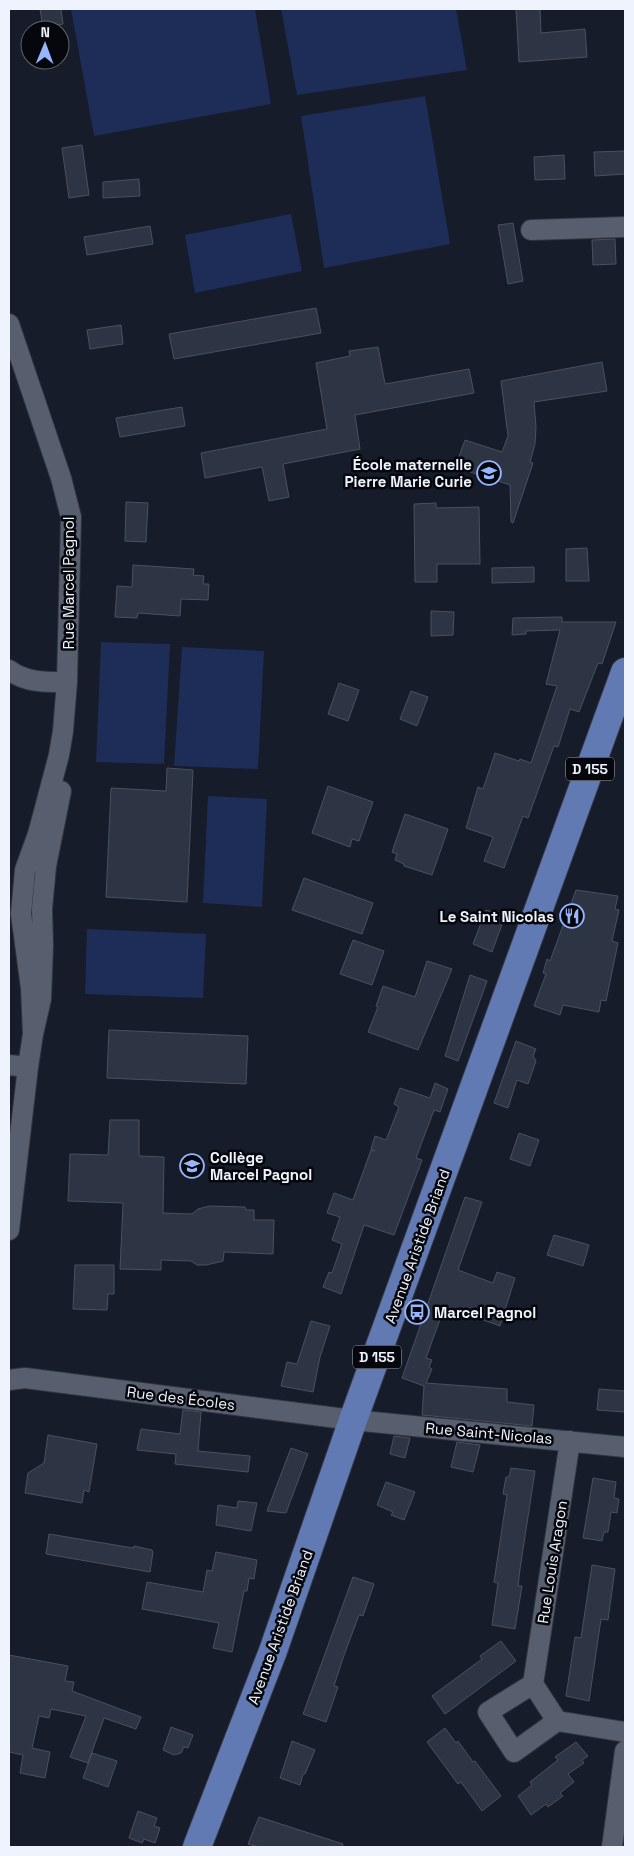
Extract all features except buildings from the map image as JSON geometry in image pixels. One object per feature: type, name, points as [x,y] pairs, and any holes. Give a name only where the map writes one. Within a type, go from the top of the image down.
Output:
[{"type":"main road","name":"Avenue Aristide Briand","points":[[197,1847],[273,1652],[353,1420],[625,672]]},
{"type":"street","points":[[531,230],[625,227]]},
{"type":"street","name":"Rue Marcel Pagnol","points":[[9,324],[61,478],[71,517],[67,682],[57,760],[63,784],[46,866],[42,909],[41,999],[33,1034],[19,1066],[9,1230]]},
{"type":"street","points":[[9,670],[15,675],[37,682],[67,682]]},
{"type":"street","name":"Rue des Écoles","points":[[9,1380],[25,1378],[353,1420]]},
{"type":"street","name":"Rue Saint-Nicolas","points":[[353,1420],[570,1440],[625,1447]]},
{"type":"street","name":"Rue Louis Aragon","points":[[533,1684],[570,1440]]},
{"type":"street","points":[[557,1720],[514,1752],[488,1712],[533,1684],[557,1720],[625,1732]]},
{"type":"street","points":[[612,1847],[625,1751]]},
{"type":"shaded area","points":[[71,9],[255,9],[271,104],[94,136]]},
{"type":"shaded area","points":[[281,9],[456,9],[467,70],[297,95]]},
{"type":"shaded area","points":[[425,96],[450,244],[324,268],[301,116]]},
{"type":"shaded area","points":[[291,214],[302,271],[195,293],[185,235]]},
{"type":"shaded area","points":[[101,642],[170,644],[164,764],[96,762]]},
{"type":"shaded area","points":[[182,647],[264,651],[258,769],[174,766]]},
{"type":"shaded area","points":[[208,796],[267,799],[262,907],[203,903]]},
{"type":"shaded area","points":[[87,929],[206,934],[203,998],[85,994]]},
{"type":"place","name":"École maternelle Pierre Marie Curie","points":[[489,473]]},
{"type":"place","name":"Le Saint Nicolas","points":[[572,916]]},
{"type":"place","name":"Collège Marcel Pagnol","points":[[192,1166]]},
{"type":"place","name":"Marcel Pagnol","points":[[417,1312]]}]
